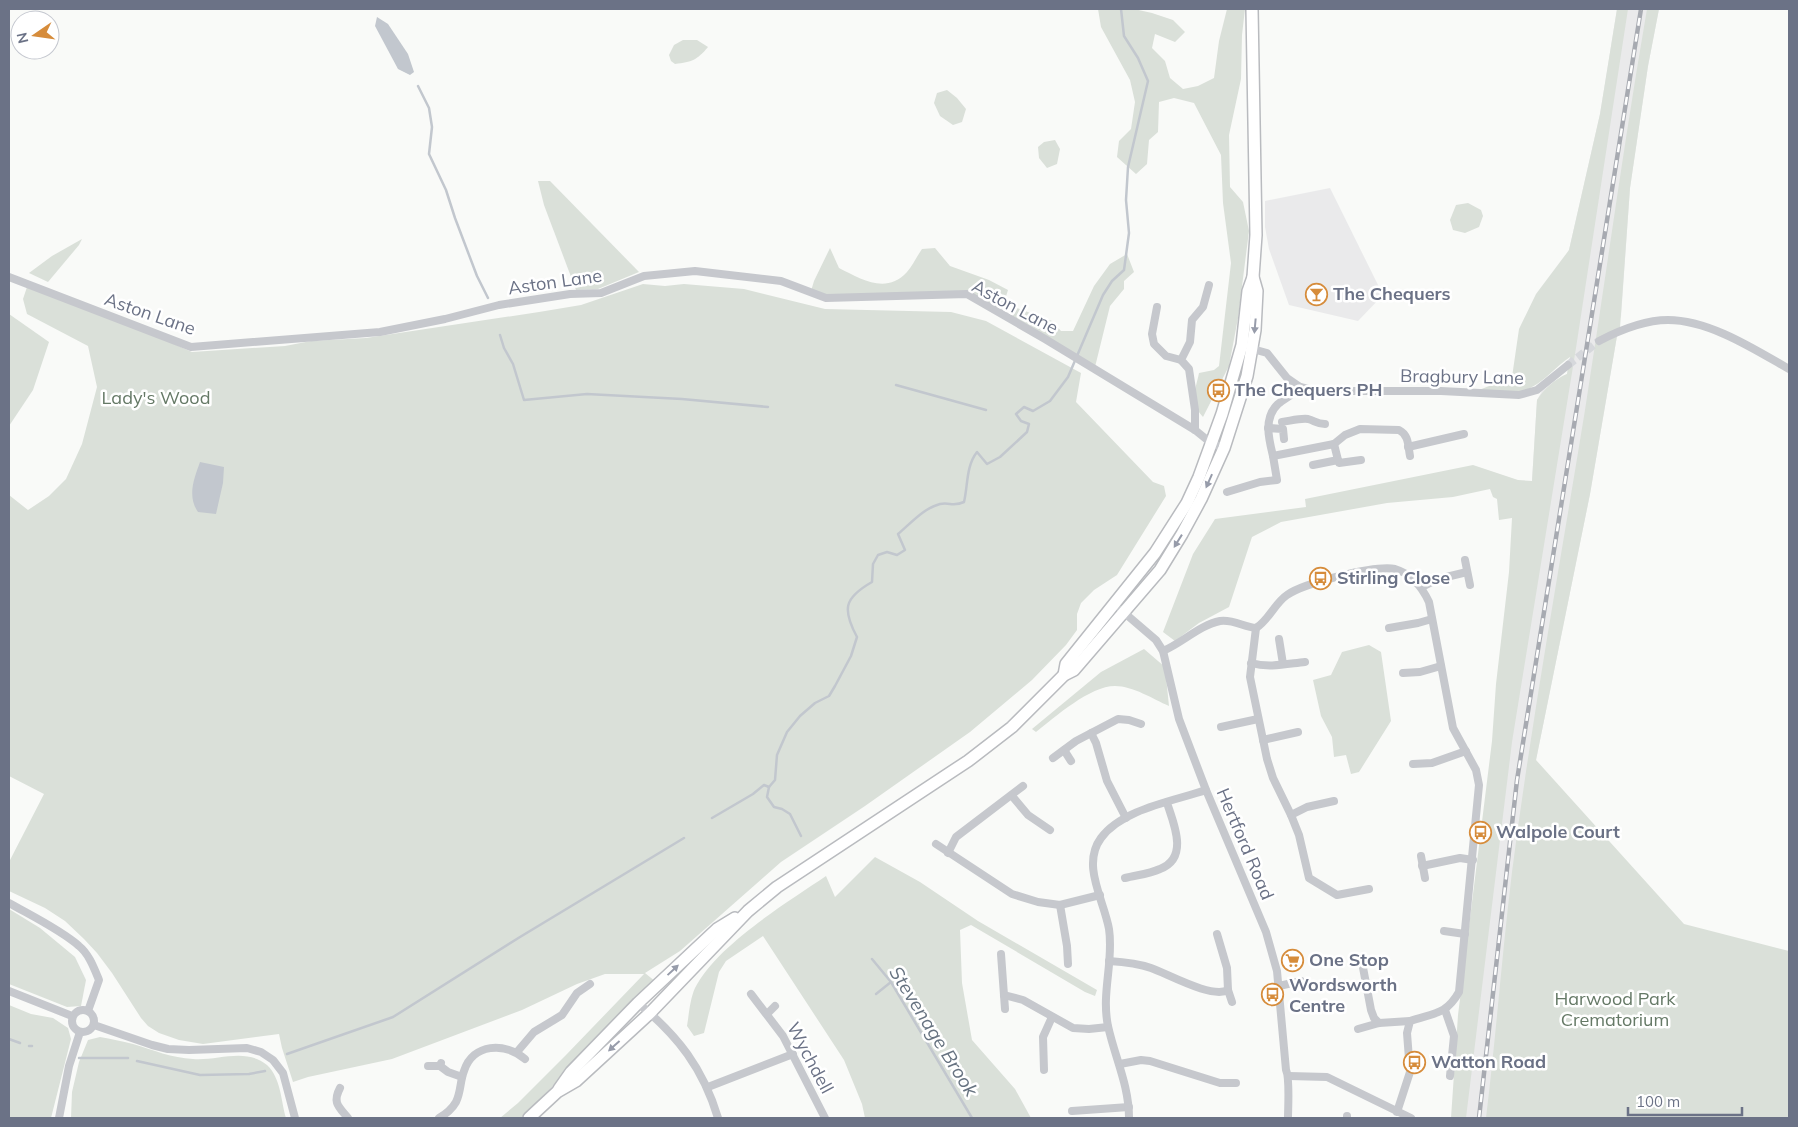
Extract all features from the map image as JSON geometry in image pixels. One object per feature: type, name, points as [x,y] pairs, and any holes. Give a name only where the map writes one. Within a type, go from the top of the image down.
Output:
[{"type":"highway","points":[[1064,675],[1066,664],[1156,553],[1187,503],[1255,330],[1256,298],[1254,277],[1256,235],[1252,9]]},
{"type":"highway","points":[[528,1118],[557,1092],[576,1081],[650,1014],[748,911],[777,887],[968,761],[1012,727],[1064,675],[1074,670],[1160,570],[1201,499],[1224,448],[1246,376],[1247,347]]},
{"type":"highway","points":[[557,1092],[571,1072],[638,1004],[717,929],[748,911]]},
{"type":"street","name":"Aston Lane","points":[[9,277],[191,346],[286,341],[380,332],[445,320],[499,305],[570,294],[601,293],[644,276],[695,270],[781,281],[826,298],[967,294],[1045,338],[1195,430],[1212,443],[1224,448]]},
{"type":"street","points":[[1181,360],[1190,342],[1192,320],[1203,307],[1209,285]]},
{"type":"street","points":[[1157,307],[1152,334],[1154,344],[1166,356],[1181,360],[1189,369],[1195,410],[1195,430]]},
{"type":"street","points":[[1203,307],[1210,313]]},
{"type":"street","points":[[1599,341],[1625,329],[1642,324],[1668,320],[1687,322],[1745,344],[1789,368]]},
{"type":"street","points":[[1226,492],[1260,482],[1277,480],[1268,428],[1274,409],[1300,387],[1287,378],[1266,353],[1247,347]]},
{"type":"street","name":"Bragbury Lane","points":[[1300,387],[1317,391],[1440,391],[1520,395],[1537,390],[1568,365]]},
{"type":"street","points":[[1281,413],[1284,439]]},
{"type":"street","points":[[1268,428],[1283,426],[1306,419],[1312,420],[1317,424],[1325,424]]},
{"type":"street","points":[[1273,456],[1334,444],[1355,430],[1367,429],[1404,432],[1410,456]]},
{"type":"street","points":[[1408,447],[1464,434]]},
{"type":"street","points":[[1334,444],[1339,463],[1361,460]]},
{"type":"street","points":[[1313,465],[1338,460]]},
{"type":"street","points":[[1465,560],[1470,585]]},
{"type":"street","points":[[1358,1029],[1379,1023],[1410,1021],[1445,1010],[1452,1004],[1459,992],[1479,785],[1476,770],[1453,728],[1429,602],[1422,587],[1411,576],[1395,570],[1380,568],[1305,586],[1288,594],[1256,628],[1250,677],[1262,740],[1273,778],[1291,815],[1303,848],[1309,878],[1337,895],[1369,889]]},
{"type":"street","points":[[1422,587],[1438,579],[1467,572]]},
{"type":"street","name":"Hertford Road","points":[[1115,604],[1156,640],[1164,651],[1179,719],[1206,790],[1266,932],[1277,971],[1279,986],[1286,1070],[1289,1076],[1288,1118]]},
{"type":"street","points":[[1388,628],[1432,619]]},
{"type":"street","points":[[1164,651],[1220,621],[1229,621],[1256,628]]},
{"type":"street","points":[[1279,639],[1283,664]]},
{"type":"street","points":[[1251,663],[1269,666],[1305,662]]},
{"type":"street","points":[[1403,673],[1421,676],[1441,666]]},
{"type":"street","points":[[1116,711],[1118,719]]},
{"type":"street","points":[[1053,758],[1091,733],[1118,719],[1141,724]]},
{"type":"street","points":[[1221,727],[1237,728],[1258,719]]},
{"type":"street","points":[[1282,724],[1284,734]]},
{"type":"street","points":[[1262,740],[1298,732]]},
{"type":"street","points":[[1091,733],[1096,743],[1107,781],[1126,818]]},
{"type":"street","points":[[1064,750],[1071,761]]},
{"type":"street","points":[[1413,764],[1432,763],[1466,751]]},
{"type":"street","points":[[948,853],[956,838],[1012,796],[1022,786]]},
{"type":"street","points":[[1129,1118],[1126,1088],[1108,1027],[1105,1000],[1110,937],[1092,866],[1095,850],[1104,834],[1126,818],[1206,790]]},
{"type":"street","points":[[1012,796],[1024,812],[1050,830]]},
{"type":"street","points":[[1291,815],[1307,806],[1334,802]]},
{"type":"street","points":[[1126,878],[1160,870],[1169,865],[1177,854],[1178,844],[1168,803]]},
{"type":"street","points":[[1040,823],[1044,816]]},
{"type":"street","points":[[936,844],[1012,894],[1038,902],[1060,905],[1100,895]]},
{"type":"street","points":[[1421,856],[1425,878]]},
{"type":"street","points":[[1422,866],[1460,858],[1473,860]]},
{"type":"street","points":[[1138,866],[1140,874]]},
{"type":"street","points":[[9,903],[80,946],[91,961],[99,980],[88,1011]]},
{"type":"street","points":[[1060,905],[1068,964]]},
{"type":"street","points":[[1444,931],[1465,934]]},
{"type":"street","points":[[1217,934],[1227,968],[1228,990],[1232,1002]]},
{"type":"street","points":[[1058,946],[1067,946]]},
{"type":"street","points":[[1211,949],[1221,946]]},
{"type":"street","points":[[1001,954],[1005,1010]]},
{"type":"street","points":[[1361,957],[1371,1010],[1374,1018],[1379,1023]]},
{"type":"street","points":[[1109,961],[1132,963],[1152,968],[1207,990],[1224,992],[1228,990]]},
{"type":"street","points":[[1279,986],[1301,981]]},
{"type":"street","points":[[517,1052],[534,1032],[562,1015],[577,993],[590,984]]},
{"type":"street","points":[[9,991],[72,1016]]},
{"type":"street","name":"Wychdell","points":[[751,994],[783,1036],[825,1118]]},
{"type":"street","points":[[1004,996],[1023,1000],[1067,1026],[1078,1029],[1108,1027]]},
{"type":"street","points":[[638,1004],[666,1028],[684,1048],[708,1087],[718,1118]]},
{"type":"street","name":"Wychdell","points":[[767,1014],[774,1006]]},
{"type":"street","points":[[82,1010],[88,1011],[94,1019],[94,1025],[86,1032],[80,1032],[74,1027],[72,1016],[82,1010]]},
{"type":"street","points":[[1445,1010],[1454,1036],[1450,1076]]},
{"type":"street","points":[[1044,1070],[1043,1037],[1052,1017]]},
{"type":"street","points":[[1397,1112],[1410,1072],[1407,1033],[1410,1021]]},
{"type":"street","points":[[94,1025],[144,1043],[168,1049],[247,1048],[261,1052],[273,1060],[283,1073],[295,1118]]},
{"type":"street","points":[[59,1118],[70,1066],[80,1032]]},
{"type":"street","points":[[439,1118],[449,1111],[456,1102],[462,1077],[469,1061],[482,1050],[499,1047],[517,1052],[525,1059]]},
{"type":"street","points":[[708,1087],[793,1054]]},
{"type":"street","points":[[1120,1064],[1141,1060],[1150,1061],[1220,1083],[1236,1083]]},
{"type":"street","points":[[428,1066],[441,1063],[448,1072],[462,1077]]},
{"type":"street","points":[[1289,1076],[1327,1077],[1411,1118]]},
{"type":"street","points":[[340,1088],[336,1095],[336,1101],[348,1118]]},
{"type":"street","points":[[1072,1111],[1129,1108]]},
{"type":"shaded area","points":[[1617,9],[1659,9],[1648,66],[1630,188],[1621,317],[1598,345],[1617,336],[1590,494],[1536,760],[1491,1118],[1460,1118],[1532,481],[1537,400],[1542,391],[1567,374],[1570,357],[1545,301],[1569,250],[1600,114]]},
{"type":"shaded area","points":[[377,17],[388,24],[408,54],[414,72],[410,75],[398,69],[375,26]]},
{"type":"shaded area","points":[[1330,188],[1383,295],[1358,321],[1289,305],[1269,249],[1265,227],[1265,201]]},
{"type":"shaded area","points":[[200,462],[224,467],[223,483],[216,514],[198,512],[193,500],[193,487]]},
{"type":"green space","points":[[1098,9],[1134,9],[1173,20],[1185,32],[1175,42],[1155,34],[1152,48],[1165,61],[1170,78],[1183,89],[1198,86],[1214,78],[1219,41],[1227,9],[1245,9],[1242,35],[1241,79],[1229,135],[1230,187],[1243,202],[1249,231],[1238,318],[1229,366],[1203,417],[1196,406],[1195,391],[1199,373],[1214,370],[1219,366],[1231,263],[1223,203],[1221,155],[1194,103],[1174,98],[1159,102],[1158,132],[1149,140],[1147,164],[1136,174],[1117,157],[1119,141],[1131,129],[1135,102],[1130,80],[1101,27]]},
{"type":"green space","points":[[1617,9],[1628,9],[1576,348],[1512,742],[1466,1118],[1451,1118],[1458,1015],[1492,741],[1496,684],[1509,572],[1512,518],[1499,520],[1497,499],[1493,497],[1490,489],[1453,497],[1387,503],[1281,522],[1252,537],[1229,607],[1199,623],[1175,641],[1163,632],[1193,554],[1215,519],[1306,507],[1305,499],[1473,465],[1518,480],[1532,481],[1537,400],[1550,385],[1567,374],[1570,357],[1529,389],[1511,392],[1479,390],[1512,377],[1519,329],[1536,294],[1569,250],[1600,114]]},
{"type":"green space","name":"Harwood Park Crematorium","points":[[1647,9],[1659,9],[1648,66],[1630,188],[1620,328],[1598,345],[1617,336],[1590,494],[1536,760],[1684,924],[1789,951],[1789,1118],[1486,1118],[1508,903],[1520,814]]},
{"type":"green space","points":[[683,40],[697,40],[708,47],[694,60],[675,64],[671,61],[669,55],[674,45]]},
{"type":"green space","points":[[947,90],[966,109],[962,122],[953,125],[940,116],[934,103],[937,93]]},
{"type":"green space","points":[[1055,140],[1060,149],[1057,164],[1047,168],[1039,158],[1038,147],[1044,142]]},
{"type":"green space","points":[[538,181],[550,181],[639,272],[598,289],[576,290],[544,205]]},
{"type":"green space","points":[[1468,203],[1481,210],[1483,216],[1479,227],[1465,233],[1453,230],[1450,220],[1456,205]]},
{"type":"green space","points":[[82,239],[48,282],[29,273],[52,256]]},
{"type":"green space","points":[[830,248],[839,268],[873,283],[891,283],[899,279],[907,272],[922,249],[935,248],[950,266],[989,280],[1008,290],[1002,309],[967,293],[825,296],[811,291]]},
{"type":"green space","points":[[1127,254],[1134,272],[1124,281],[1124,289],[1110,306],[1095,367],[1011,317],[1017,308],[1052,321],[1061,331],[1073,331],[1094,286],[1110,264]]},
{"type":"green space","name":"Lady's Wood","points":[[643,284],[665,286],[684,284],[744,289],[825,309],[951,312],[986,321],[1081,373],[1076,402],[1153,482],[1164,486],[1166,496],[1117,575],[1094,590],[1081,603],[1077,614],[1077,630],[1066,645],[1032,680],[970,732],[781,862],[680,951],[645,973],[656,982],[521,1118],[500,1118],[518,1103],[566,1055],[644,974],[605,974],[577,984],[522,1010],[392,1059],[293,1082],[279,1034],[203,1044],[179,1040],[159,1033],[148,1026],[112,973],[84,939],[65,921],[45,908],[9,891],[9,862],[44,794],[9,776],[9,495],[28,510],[49,496],[66,479],[82,444],[97,387],[88,346],[27,314],[23,299],[27,287],[133,326],[192,352],[366,338],[539,312],[581,305]]},
{"type":"green space","points":[[9,314],[49,342],[33,390],[9,426]]},
{"type":"green space","points":[[1369,645],[1381,652],[1391,721],[1359,772],[1351,774],[1346,755],[1334,757],[1332,737],[1321,716],[1313,680],[1331,675],[1342,652]]},
{"type":"green space","points":[[1144,649],[1165,667],[1169,706],[1129,688],[1105,687],[1073,703],[1036,732],[1032,729],[1101,672]]},
{"type":"green space","points":[[875,857],[920,882],[978,921],[1097,990],[1095,996],[1085,992],[971,925],[960,930],[962,983],[972,1040],[1015,1089],[1031,1118],[865,1118],[862,1104],[844,1060],[763,936],[726,961],[719,972],[704,1033],[694,1036],[687,1026],[695,988],[705,972],[735,941],[753,926],[826,876],[835,897]]},
{"type":"green space","points":[[9,909],[40,928],[75,957],[86,980],[81,1006],[67,1007],[9,984]]},
{"type":"green space","points":[[9,1005],[31,1014],[53,1018],[68,1028],[71,1039],[51,1118],[9,1118]]},
{"type":"green space","points":[[100,1037],[178,1057],[202,1059],[241,1056],[259,1060],[272,1070],[275,1076],[286,1118],[71,1118],[72,1092],[79,1062],[88,1040]]},
{"type":"waterway","name":"Stevenage Brook","points":[[801,836],[790,814],[774,807],[767,797],[769,787],[775,780],[777,755],[787,732],[800,716],[815,703],[829,696],[851,656],[857,637],[849,619],[848,605],[851,599],[856,593],[872,582],[873,564],[878,555],[887,552],[897,555],[905,550],[898,534],[923,512],[940,504],[964,502],[969,469],[977,452],[987,464],[1000,457],[1027,432],[1029,424],[1021,421],[1016,414],[1024,407],[1033,411],[1050,401],[1068,377],[1103,295],[1112,281],[1124,270],[1129,233],[1126,200],[1128,167],[1148,81],[1138,58],[1124,36],[1121,9]]},
{"type":"waterway","points":[[418,86],[429,108],[432,127],[429,154],[446,190],[477,276],[488,298]]},
{"type":"waterway","points":[[500,335],[504,348],[513,364],[524,400],[587,394],[682,399],[768,407]]},
{"type":"waterway","points":[[896,385],[986,410]]},
{"type":"waterway","points":[[712,818],[753,794],[764,785],[769,787]]},
{"type":"waterway","points":[[287,1054],[393,1017],[520,937],[684,838]]},
{"type":"waterway","name":"Stevenage Brook","points":[[872,959],[891,982],[972,1118]]},
{"type":"waterway","points":[[876,994],[891,982]]},
{"type":"waterway","points":[[9,1039],[20,1043]]},
{"type":"waterway","points":[[79,1058],[128,1058]]},
{"type":"waterway","points":[[137,1061],[200,1075],[249,1074],[265,1071]]},
{"type":"tunnel","points":[[1568,365],[1599,341]]},
{"type":"railway","points":[[1479,1118],[1517,780],[1641,9]]},
{"type":"place","name":"The Chequers","points":[[1317,294]]},
{"type":"place","name":"The Chequers PH","points":[[1218,390]]},
{"type":"place","name":"Stirling Close","points":[[1321,578]]},
{"type":"place","name":"Walpole Court","points":[[1480,832]]},
{"type":"place","name":"One Stop","points":[[1293,960]]},
{"type":"place","name":"Wordsworth Centre","points":[[1273,995]]},
{"type":"place","name":"Watton Road","points":[[1415,1062]]}]
